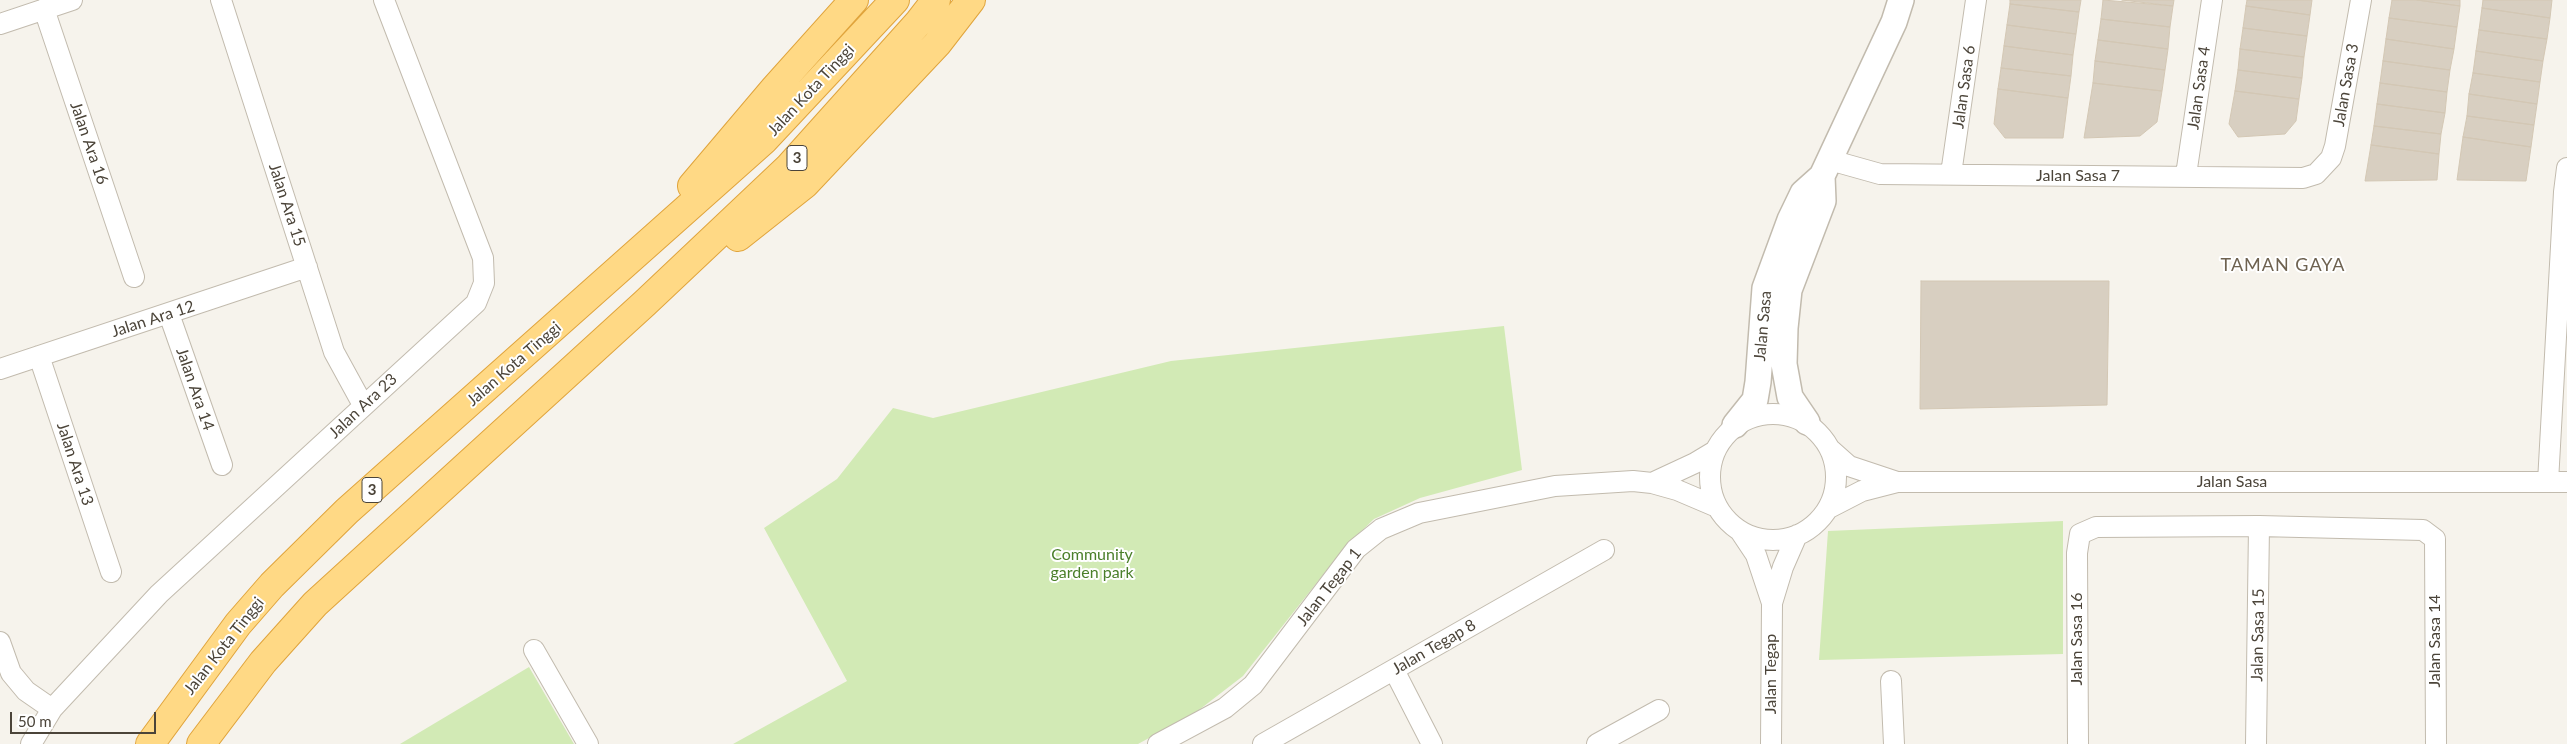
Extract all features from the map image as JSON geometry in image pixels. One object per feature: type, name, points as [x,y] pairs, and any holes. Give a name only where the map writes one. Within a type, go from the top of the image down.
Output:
[{"type":"highway","points":[[626,265],[775,88],[854,0]]},
{"type":"highway","name":"Jalan Kota Tinggi","points":[[150,744],[238,624],[272,585],[347,511],[626,265],[764,140],[895,0]]},
{"type":"highway","name":"Jalan Kota Tinggi","points":[[201,744],[263,662],[315,604],[644,303],[788,168],[919,22],[936,0]]},
{"type":"highway","points":[[644,303],[724,248],[805,184],[937,44],[971,0]]},
{"type":"street","points":[[0,24],[71,0]]},
{"type":"street","name":"Jalan Ara 15","points":[[221,0],[334,352],[363,405]]},
{"type":"street","name":"Jalan Ara 23","points":[[31,744],[52,709],[159,594],[476,303],[484,283],[483,258],[384,0]]},
{"type":"street","name":"Jalan Sasa","points":[[1735,425],[1755,400],[1765,288],[1790,220],[1803,193],[1826,168],[1894,22],[1901,0]]},
{"type":"street","name":"Jalan Sasa 6","points":[[1951,174],[1976,0]]},
{"type":"street","name":"Jalan Sasa 4","points":[[2186,175],[2212,0]]},
{"type":"street","name":"Jalan Sasa 3","points":[[2324,168],[2331,158],[2335,146],[2361,0]]},
{"type":"street","name":"Jalan Ara 16","points":[[44,9],[134,277]]},
{"type":"street","name":"Jalan Sasa","points":[[1807,422],[1790,396],[1784,364],[1786,328],[1789,290],[1823,201],[1826,168]]},
{"type":"street","name":"Jalan Sasa 7","points":[[1826,168],[1880,174],[2070,177],[2186,175],[2303,178],[2316,174],[2324,168]]},
{"type":"street","points":[[2557,482],[2563,202],[2567,168]]},
{"type":"street","name":"Jalan Ara 12","points":[[0,369],[306,267]]},
{"type":"street","name":"Jalan Ara 14","points":[[169,314],[222,464]]},
{"type":"street","name":"Jalan Ara 13","points":[[40,356],[112,572]]},
{"type":"street","points":[[1783,413],[1807,422],[1821,434],[1831,450],[1837,469],[1836,489],[1829,508],[1815,524],[1797,536],[1783,540],[1768,540],[1754,538],[1740,532],[1727,521],[1717,507],[1711,489],[1710,470],[1715,451],[1723,437],[1735,425],[1758,414],[1783,413]]},
{"type":"street","name":"Jalan Sasa","points":[[1831,450],[1849,466],[1897,482]]},
{"type":"street","name":"Jalan Tegap 1","points":[[1652,483],[1696,463],[1715,451]]},
{"type":"street","name":"Jalan Tegap 1","points":[[1158,744],[1225,708],[1253,685],[1356,549],[1381,529],[1419,513],[1556,486],[1633,481],[1652,483],[1677,490],[1717,507]]},
{"type":"street","name":"Jalan Sasa","points":[[1829,508],[1862,492],[1897,482],[2557,482]]},
{"type":"street","name":"Jalan Sasa 16","points":[[2078,744],[2077,553],[2080,534],[2096,527],[2259,526]]},
{"type":"street","name":"Jalan Sasa 14","points":[[2259,526],[2423,530],[2435,538],[2436,744]]},
{"type":"street","name":"Jalan Sasa 15","points":[[2256,744],[2259,526]]},
{"type":"street","name":"Jalan Tegap","points":[[1740,532],[1756,555],[1772,603]]},
{"type":"street","name":"Jalan Tegap","points":[[1771,744],[1772,603],[1786,559],[1797,536]]},
{"type":"street","name":"Jalan Tegap 8","points":[[1263,744],[1604,550]]},
{"type":"street","points":[[0,642],[11,673],[26,691],[52,709]]},
{"type":"street","points":[[534,650],[588,744]]},
{"type":"street","points":[[1394,670],[1432,744]]},
{"type":"street","points":[[1891,681],[1894,744]]},
{"type":"street","points":[[1597,744],[1659,710]]},
{"type":"green space","name":"Community garden park","points":[[1504,326],[1522,470],[1420,498],[1374,519],[1345,547],[1243,676],[1195,713],[1138,744],[733,744],[847,681],[764,528],[837,479],[893,408],[933,418],[1171,361]]},
{"type":"green space","points":[[2063,521],[2063,654],[1819,660],[1828,531]]},
{"type":"green space","points":[[529,667],[574,744],[400,744]]},
{"type":"building","points":[[2010,0],[2081,0],[2079,12],[2010,4]]},
{"type":"building","points":[[2103,0],[2173,6],[2170,27],[2101,19]]},
{"type":"building","points":[[2122,0],[2174,0],[2173,6]]},
{"type":"building","points":[[2247,0],[2312,0],[2310,15],[2246,6]]},
{"type":"building","points":[[2392,0],[2417,0],[2460,6],[2457,27],[2389,18]]},
{"type":"building","points":[[2417,0],[2460,0],[2460,6]]},
{"type":"building","points":[[2483,0],[2552,0],[2550,18],[2482,8]]},
{"type":"building","points":[[2010,4],[2079,12],[2076,34],[2007,25]]},
{"type":"building","points":[[2246,6],[2310,15],[2307,36],[2243,28]]},
{"type":"building","points":[[2482,8],[2550,18],[2547,39],[2479,30]]},
{"type":"building","points":[[2389,18],[2457,27],[2454,49],[2386,39]]},
{"type":"building","points":[[2101,19],[2170,27],[2168,49],[2098,40]]},
{"type":"building","points":[[2007,25],[2076,34],[2073,55],[2004,46]]},
{"type":"building","points":[[2243,28],[2307,36],[2304,57],[2240,49]]},
{"type":"building","points":[[2479,30],[2547,39],[2543,61],[2476,51]]},
{"type":"building","points":[[2386,39],[2454,49],[2450,70],[2383,61]]},
{"type":"building","points":[[2098,40],[2168,49],[2165,70],[2095,61]]},
{"type":"building","points":[[2004,46],[2073,55],[2071,76],[2001,68]]},
{"type":"building","points":[[2240,49],[2304,57],[2302,78],[2238,70]]},
{"type":"building","points":[[2476,51],[2543,61],[2540,82],[2473,73]]},
{"type":"building","points":[[2095,61],[2165,70],[2162,91],[2093,83]]},
{"type":"building","points":[[2383,61],[2450,70],[2447,92],[2380,83]]},
{"type":"building","points":[[2001,68],[2071,76],[2068,98],[1998,89]]},
{"type":"building","points":[[2238,70],[2302,78],[2299,99],[2235,91]]},
{"type":"building","points":[[2473,73],[2540,82],[2537,104],[2469,94]]},
{"type":"building","points":[[2093,83],[2162,91],[2157,122],[2140,136],[2084,138]]},
{"type":"building","points":[[2380,83],[2447,92],[2445,113],[2377,104]]},
{"type":"building","points":[[1998,89],[2068,98],[2063,138],[2005,138],[1994,124]]},
{"type":"building","points":[[2235,91],[2299,99],[2296,121],[2285,134],[2238,137],[2229,124]]},
{"type":"building","points":[[2469,94],[2537,104],[2534,125],[2467,116]]},
{"type":"building","points":[[2377,104],[2445,113],[2441,134],[2374,126]]},
{"type":"building","points":[[2467,116],[2534,125],[2531,147],[2463,137]]},
{"type":"building","points":[[2374,126],[2441,134],[2439,154],[2371,145]]},
{"type":"building","points":[[2463,137],[2531,147],[2526,181],[2457,180]]},
{"type":"building","points":[[2371,145],[2439,154],[2437,180],[2365,181]]},
{"type":"building","points":[[1921,281],[2109,281],[2107,405],[1920,409]]},
{"type":"district","name":"TAMAN GAYA","points":[[2283,265]]}]
